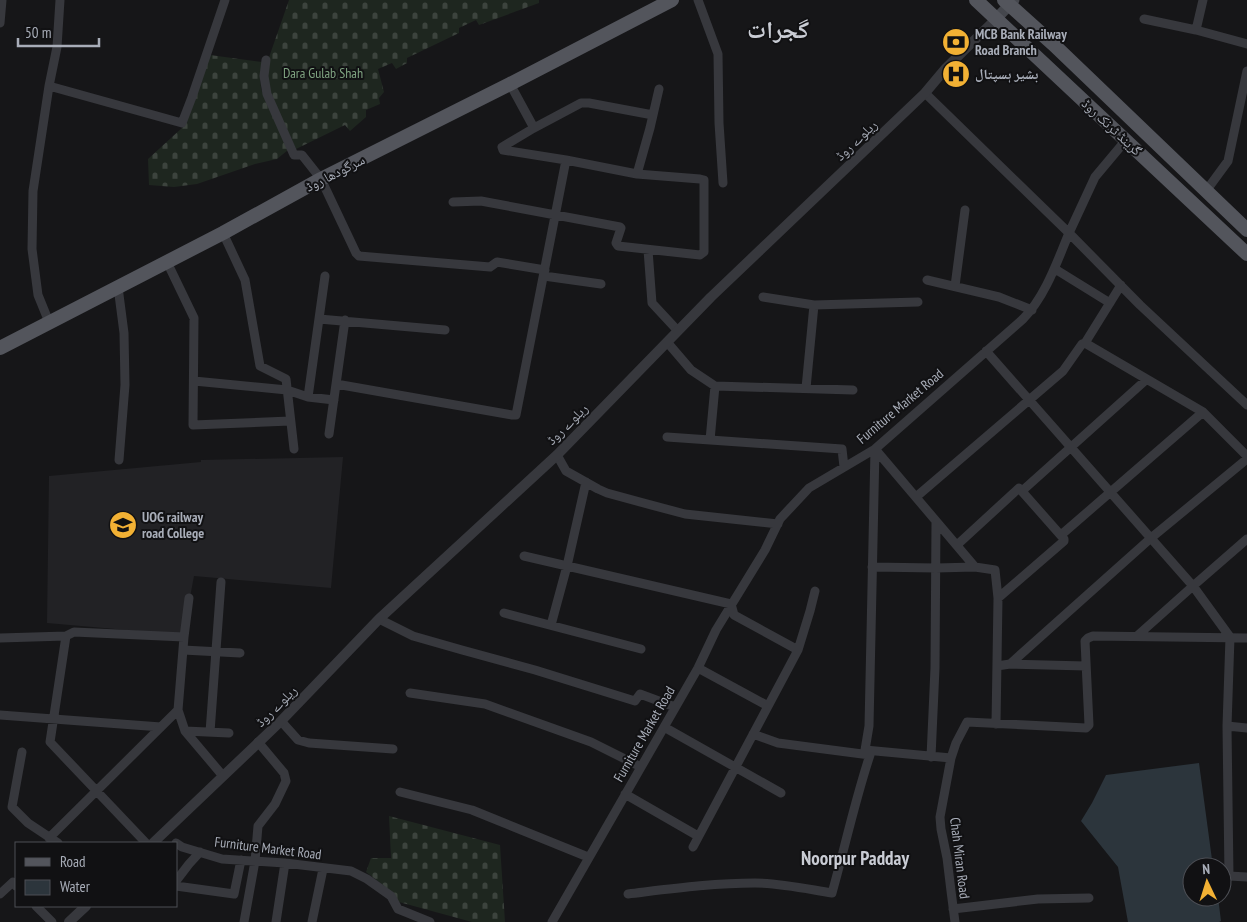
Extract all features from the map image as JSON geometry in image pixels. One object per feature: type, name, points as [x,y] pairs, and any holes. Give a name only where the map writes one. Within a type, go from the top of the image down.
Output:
[{"type":"main road","name":"سرگودھا روڈ","points":[[0,348],[223,233],[321,179],[672,0]]},
{"type":"main road","name":"گرینڈ ٹرنک روڈ","points":[[976,0],[1247,254]]},
{"type":"main road","name":"گرینڈ ٹرنک روڈ","points":[[1009,2],[1247,230]]},
{"type":"main road","points":[[996,19],[1009,2]]},
{"type":"street","points":[[0,23],[2,0]]},
{"type":"street","points":[[49,322],[38,295],[32,249],[33,191],[57,47],[60,0]]},
{"type":"street","points":[[49,86],[182,123],[225,0]]},
{"type":"street","points":[[698,0],[718,54],[719,123],[723,183]]},
{"type":"street","points":[[1196,30],[1203,0]]},
{"type":"street","points":[[1144,18],[1247,44]]},
{"type":"street","name":"ریلوے روڈ","points":[[154,842],[281,721],[380,619],[557,454],[718,290],[925,93],[946,68],[996,19]]},
{"type":"street","points":[[266,60],[264,76],[267,94],[294,155],[302,155],[321,179],[359,256],[490,267],[497,262],[601,284]]},
{"type":"street","points":[[1206,191],[1228,160],[1247,71]]},
{"type":"street","points":[[510,84],[534,128]]},
{"type":"street","points":[[636,174],[659,89]]},
{"type":"street","points":[[925,93],[1147,312],[1247,405]]},
{"type":"street","points":[[454,202],[481,201],[620,227],[616,244],[648,250],[700,255],[704,252],[704,180],[636,174],[503,150],[502,146],[581,103],[653,115]]},
{"type":"street","name":"Furniture Market Road","points":[[552,922],[698,668],[716,630],[765,550],[780,519],[809,488],[875,449],[1023,320],[1032,310],[1055,269],[1069,233],[1095,177],[1126,140]]},
{"type":"street","points":[[336,384],[516,415],[566,160]]},
{"type":"street","points":[[955,286],[965,210]]},
{"type":"street","points":[[223,233],[245,280],[259,364],[261,368],[286,379],[294,449]]},
{"type":"street","points":[[648,250],[652,303],[678,330]]},
{"type":"street","points":[[167,262],[194,318],[193,425],[290,421]]},
{"type":"street","points":[[1055,269],[1110,304]]},
{"type":"street","points":[[308,397],[325,276]]},
{"type":"street","points":[[927,280],[998,297],[1032,310]]},
{"type":"street","points":[[916,497],[1063,371],[1084,343],[1121,285]]},
{"type":"street","points":[[118,287],[124,333],[125,385],[119,460]]},
{"type":"street","points":[[764,297],[814,305],[918,302]]},
{"type":"street","points":[[806,388],[814,305]]},
{"type":"street","points":[[319,319],[445,330]]},
{"type":"street","points":[[329,434],[346,320]]},
{"type":"street","points":[[667,342],[691,370],[715,386],[853,390]]},
{"type":"street","points":[[1010,664],[1151,538],[1247,457],[1203,412],[1084,343]]},
{"type":"street","points":[[986,351],[1193,586],[1230,637],[1227,726],[1229,876],[1247,877]]},
{"type":"street","points":[[1022,490],[1147,379]]},
{"type":"street","points":[[194,381],[287,390],[308,397],[334,400]]},
{"type":"street","points":[[710,440],[715,386]]},
{"type":"street","points":[[1061,535],[1203,412]]},
{"type":"street","points":[[667,437],[842,449],[844,467]]},
{"type":"street","points":[[875,449],[975,567]]},
{"type":"street","points":[[628,894],[725,884],[757,883],[832,893],[844,852],[867,752],[875,449]]},
{"type":"street","points":[[557,454],[566,471],[607,493],[685,514],[778,524]]},
{"type":"street","points":[[551,625],[567,566],[586,482]]},
{"type":"street","points":[[956,545],[1018,488],[1021,488],[1061,535],[1064,541],[998,598]]},
{"type":"street","points":[[931,757],[935,668],[936,521]]},
{"type":"street","points":[[1137,636],[1247,539]]},
{"type":"street","points":[[524,556],[731,604],[734,615],[798,650]]},
{"type":"street","points":[[872,567],[975,567],[995,570],[998,598],[996,724],[1088,727],[1085,641],[1093,636],[1247,638]]},
{"type":"street","points":[[210,732],[221,582]]},
{"type":"street","points":[[693,847],[798,650],[815,592]]},
{"type":"street","points":[[189,598],[178,710],[185,731],[223,776]]},
{"type":"street","points":[[504,613],[641,648]]},
{"type":"street","points":[[380,619],[413,636],[535,670],[635,701],[640,694],[675,708]]},
{"type":"street","points":[[0,638],[66,636],[74,632],[184,637]]},
{"type":"street","points":[[66,636],[50,742],[145,842]]},
{"type":"street","points":[[183,650],[240,653]]},
{"type":"street","points":[[997,666],[1010,664],[1086,666]]},
{"type":"street","points":[[698,668],[768,706]]},
{"type":"street","points":[[410,693],[486,704],[518,714],[590,742],[641,767]]},
{"type":"street","points":[[49,838],[178,710]]},
{"type":"street","points":[[0,715],[161,727]]},
{"type":"street","points":[[281,721],[298,740],[309,743],[393,749]]},
{"type":"street","name":"Chah Miran Road","points":[[954,922],[940,816],[951,758],[966,723],[996,724]]},
{"type":"street","points":[[1227,726],[1247,728]]},
{"type":"street","points":[[664,727],[781,793]]},
{"type":"street","points":[[185,731],[229,733]]},
{"type":"street","points":[[753,734],[778,743],[951,758]]},
{"type":"street","points":[[244,922],[255,861],[258,826],[275,804],[286,781],[284,773],[258,742]]},
{"type":"street","points":[[22,752],[12,807],[28,823],[56,842]]},
{"type":"street","points":[[400,792],[472,810],[588,857]]},
{"type":"street","points":[[625,794],[698,836]]},
{"type":"street","name":"Furniture Market Road","points":[[162,835],[174,842]]},
{"type":"street","name":"Furniture Market Road","points":[[178,844],[222,859],[285,863],[351,871],[367,879],[391,896],[398,909],[430,922]]},
{"type":"street","points":[[178,878],[200,852]]},
{"type":"street","points":[[178,886],[234,894],[241,860]]},
{"type":"street","points":[[276,922],[285,863]]},
{"type":"street","points":[[312,922],[323,868]]},
{"type":"street","points":[[0,894],[13,882],[15,885]]},
{"type":"street","points":[[953,909],[1038,899],[1089,898]]},
{"type":"street","points":[[37,907],[52,922]]},
{"type":"street","points":[[68,922],[85,907]]},
{"type":"shaded area","points":[[343,457],[331,588],[194,576],[183,635],[47,623],[49,476],[201,462],[201,460]]},
{"type":"green space","name":"Dara Gulab Shah","points":[[289,0],[539,0],[539,3],[479,25],[476,20],[459,28],[459,33],[407,58],[407,63],[396,69],[392,63],[378,69],[384,92],[379,98],[380,104],[366,110],[366,117],[350,131],[345,125],[296,149],[269,93],[266,66]]},
{"type":"green space","name":"Dara Gulab Shah","points":[[210,55],[262,62],[261,89],[288,150],[277,159],[255,164],[197,184],[174,187],[149,185],[148,159],[183,127]]},
{"type":"green space","points":[[389,816],[500,845],[505,922],[472,922],[399,902],[383,885],[366,872],[371,858],[391,858]]},
{"type":"water","points":[[1199,763],[1212,857],[1182,857],[1182,907],[1219,907],[1221,921],[1128,922],[1118,867],[1081,821],[1106,775]]},
{"type":"place","name":"MCB Bank Railway Road Branch","points":[[956,42]]},
{"type":"place","name":"بشیر ہسپتال","points":[[956,74]]},
{"type":"place","name":"UOG railway road College","points":[[123,525]]},
{"type":"district","name":"گجرات","points":[[778,29]]},
{"type":"district","name":"Noorpur Padday","points":[[855,858]]}]
